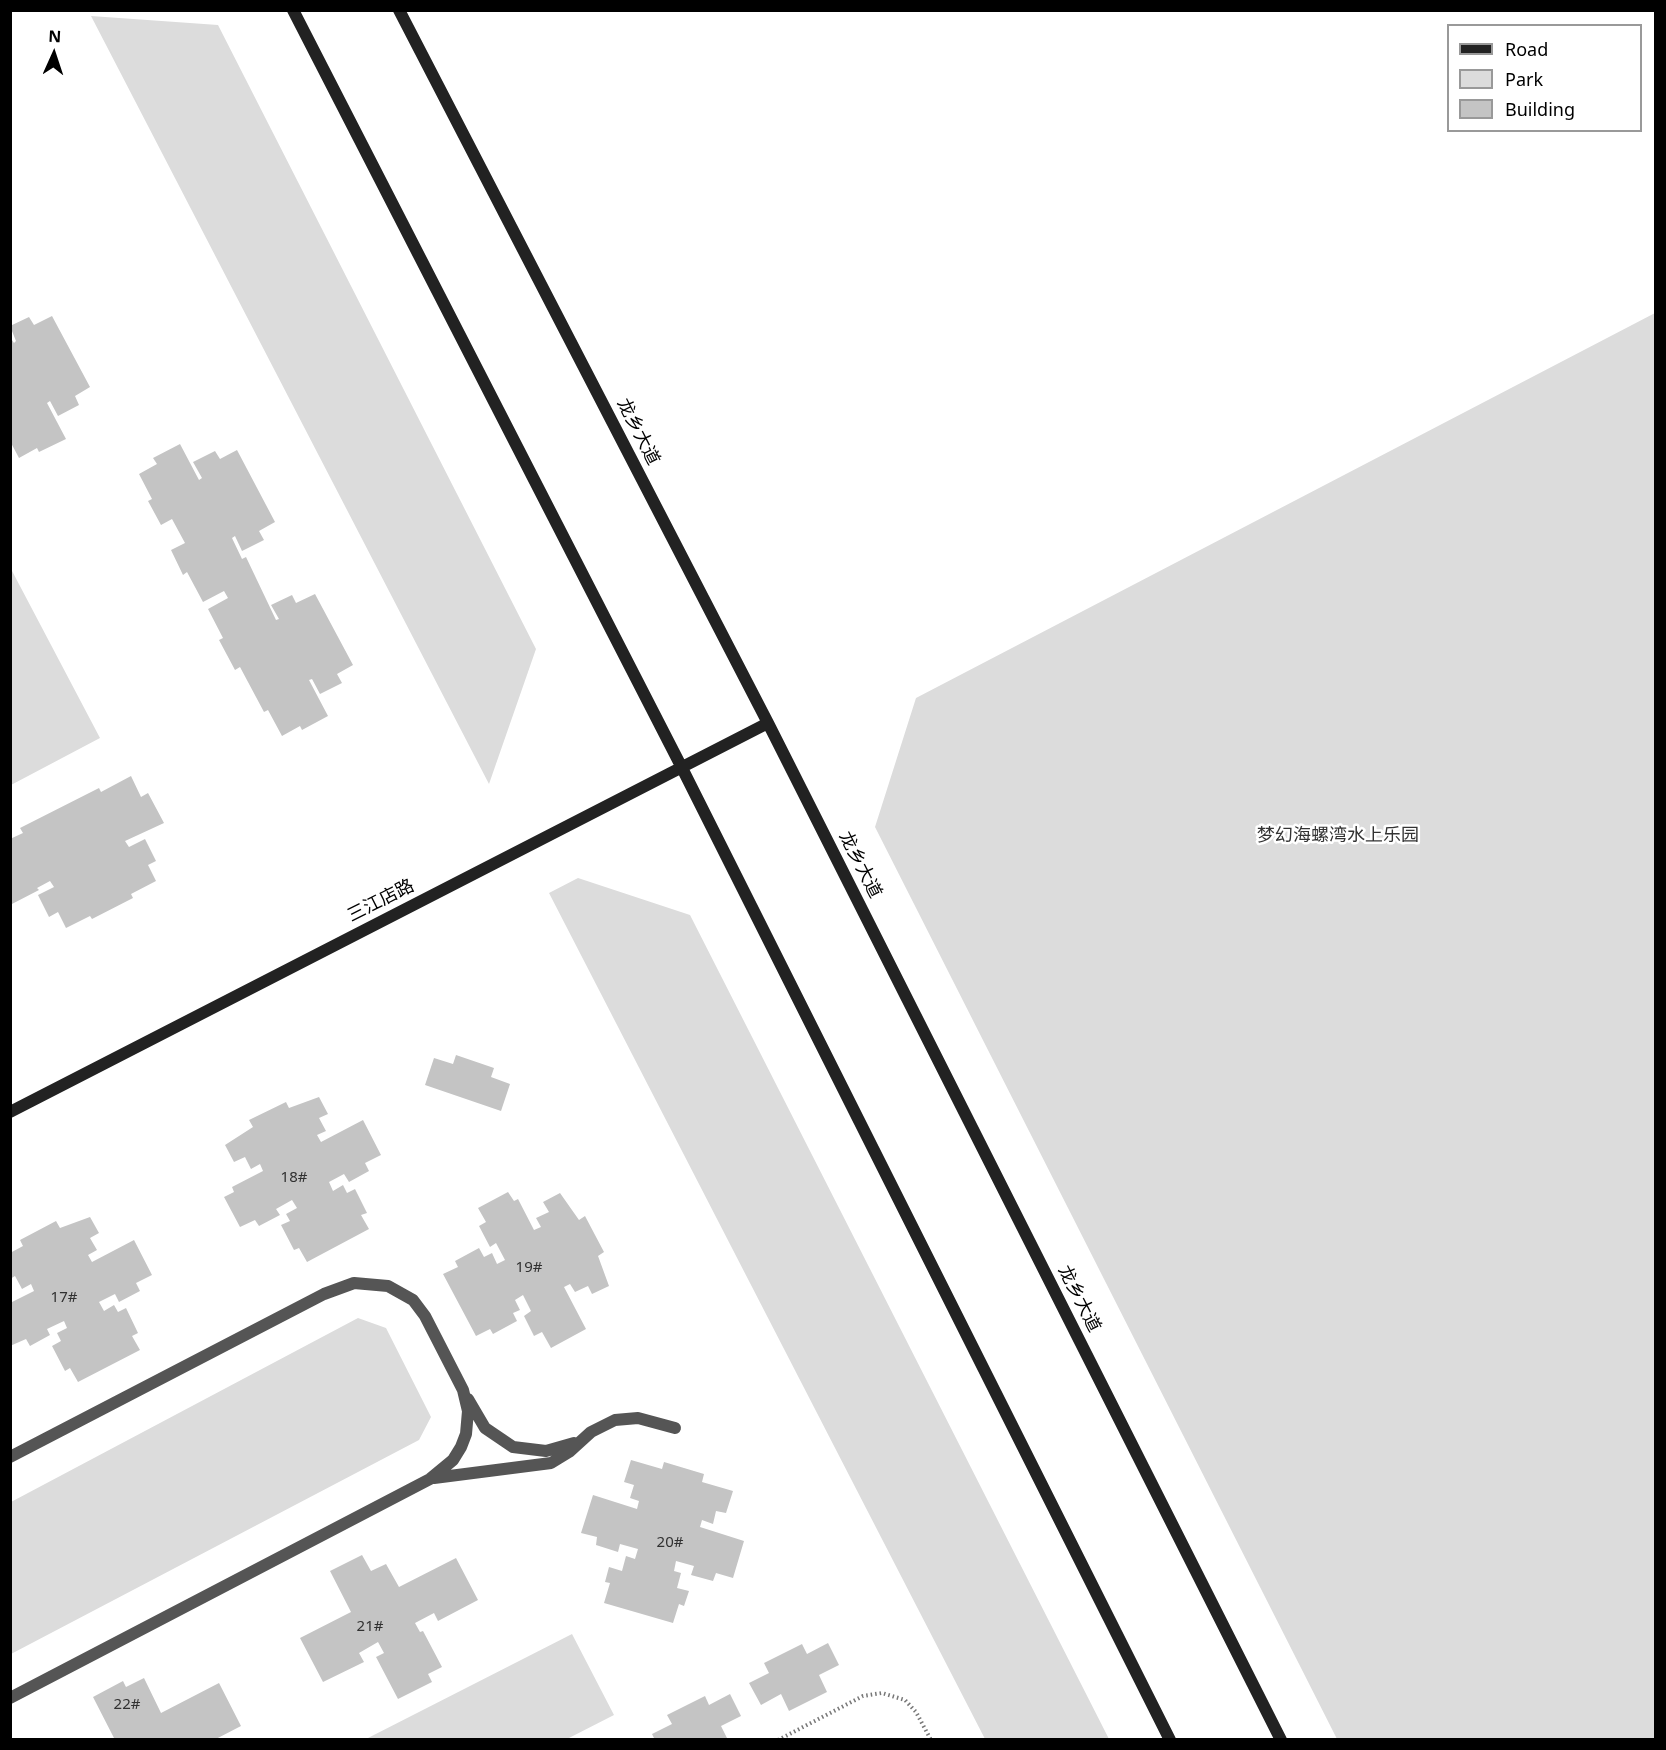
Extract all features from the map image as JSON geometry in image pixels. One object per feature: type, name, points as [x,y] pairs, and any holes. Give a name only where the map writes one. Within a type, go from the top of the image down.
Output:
[{"type":"main road","points":[[293,10],[681,766],[1170,1740]]},
{"type":"main road","name":"龙乡大道","points":[[399,10],[768,723],[1281,1740]]},
{"type":"main road","name":"三江店路","points":[[10,1112],[768,723]]},
{"type":"lane","points":[[10,1458],[329,1291],[354,1282],[388,1286],[413,1300],[425,1316],[485,1428],[513,1447],[534,1451],[555,1450],[582,1438],[602,1425],[628,1418],[638,1418],[675,1428]]},
{"type":"lane","points":[[10,1698],[430,1479],[453,1460],[461,1447],[468,1422],[463,1390]]},
{"type":"lane","points":[[430,1479],[551,1462],[569,1452],[582,1438]]},
{"type":"path","points":[[778,1740],[863,1696],[882,1693],[905,1700],[916,1712],[931,1740]]},
{"type":"green space","points":[[91,16],[218,25],[536,649],[489,784]]},
{"type":"green space","name":"梦幻海螺湾水上乐园","points":[[1655,313],[1655,1739],[1337,1739],[875,827],[916,698]]},
{"type":"green space","points":[[11,569],[100,738],[10,785]]},
{"type":"green space","points":[[578,878],[690,915],[1109,1739],[985,1739],[549,893]]},
{"type":"green space","points":[[358,1318],[386,1328],[431,1417],[419,1440],[11,1654],[11,1502]]},
{"type":"green space","points":[[572,1634],[614,1715],[567,1739],[366,1739]]},
{"type":"building","points":[[52,316],[90,387],[75,396],[79,405],[58,416],[50,401],[47,403],[66,439],[39,452],[37,448],[19,458],[10,441],[10,337],[14,343],[16,341],[10,326],[29,317],[34,325]]},
{"type":"building","points":[[180,444],[199,480],[202,478],[193,462],[215,451],[220,459],[237,450],[275,522],[259,531],[264,540],[242,551],[235,536],[232,538],[242,559],[246,557],[276,620],[279,619],[271,605],[292,595],[296,603],[315,594],[353,665],[337,674],[342,683],[320,694],[312,679],[309,680],[328,716],[302,730],[300,726],[282,736],[268,710],[264,712],[240,667],[235,670],[219,640],[223,638],[208,609],[228,598],[224,591],[203,602],[187,572],[183,575],[171,550],[185,543],[172,519],[161,525],[148,501],[152,499],[139,474],[157,464],[153,458]]},
{"type":"building","points":[[131,776],[141,797],[148,793],[164,823],[125,841],[129,847],[145,839],[156,861],[148,865],[156,881],[131,894],[133,898],[92,919],[90,916],[66,928],[58,912],[49,917],[38,895],[54,887],[50,881],[37,888],[39,890],[10,905],[10,839],[23,833],[20,828],[99,788],[101,792]]},
{"type":"building","points":[[456,1055],[494,1068],[491,1077],[510,1084],[501,1111],[425,1085],[434,1058],[453,1064]]},
{"type":"building","points":[[319,1097],[328,1114],[319,1118],[326,1131],[317,1135],[321,1142],[363,1120],[381,1155],[365,1163],[369,1171],[349,1182],[344,1174],[329,1182],[333,1191],[343,1185],[347,1193],[355,1189],[367,1213],[361,1215],[369,1229],[307,1262],[299,1248],[294,1250],[281,1225],[290,1221],[286,1214],[297,1208],[292,1200],[276,1209],[280,1215],[259,1226],[255,1220],[240,1227],[224,1197],[234,1192],[232,1187],[263,1171],[260,1164],[251,1169],[245,1157],[234,1162],[225,1145],[253,1127],[249,1120],[286,1102],[289,1108]]},
{"type":"building","points":[[508,1192],[514,1201],[518,1199],[534,1230],[541,1227],[536,1218],[549,1212],[543,1202],[560,1193],[579,1220],[585,1216],[604,1252],[598,1256],[609,1286],[592,1294],[588,1286],[575,1292],[570,1284],[564,1287],[586,1329],[551,1348],[542,1332],[534,1336],[524,1316],[531,1311],[523,1295],[515,1300],[520,1310],[513,1313],[517,1321],[493,1334],[490,1329],[476,1336],[443,1274],[458,1267],[455,1261],[479,1248],[484,1257],[492,1253],[497,1264],[505,1260],[496,1243],[490,1247],[479,1226],[486,1222],[478,1208]]},
{"type":"building","points":[[90,1217],[99,1233],[90,1238],[97,1250],[88,1255],[92,1262],[134,1240],[152,1275],[136,1283],[140,1291],[119,1302],[115,1294],[99,1302],[104,1311],[114,1305],[118,1312],[126,1308],[138,1333],[132,1336],[140,1350],[78,1382],[70,1368],[65,1371],[52,1346],[61,1341],[57,1333],[67,1328],[64,1321],[47,1329],[50,1335],[30,1346],[26,1339],[10,1346],[10,1303],[34,1291],[31,1284],[22,1289],[15,1276],[10,1279],[10,1253],[23,1246],[20,1240],[56,1221],[60,1228]]},
{"type":"building","points":[[631,1460],[662,1469],[664,1462],[704,1474],[702,1482],[733,1491],[726,1513],[716,1511],[713,1524],[702,1520],[700,1527],[744,1541],[733,1578],[716,1573],[713,1581],[691,1575],[694,1566],[676,1561],[674,1571],[681,1573],[677,1588],[689,1591],[684,1606],[679,1604],[673,1623],[604,1603],[610,1583],[605,1582],[609,1567],[622,1571],[626,1556],[635,1559],[638,1549],[620,1544],[618,1552],[596,1545],[597,1537],[581,1533],[593,1495],[637,1509],[639,1501],[630,1498],[634,1485],[624,1482]]},
{"type":"building","points":[[362,1555],[371,1571],[386,1564],[399,1587],[456,1558],[478,1600],[438,1621],[434,1613],[415,1623],[420,1632],[423,1631],[442,1667],[428,1674],[432,1682],[398,1699],[376,1657],[384,1653],[378,1642],[359,1653],[364,1662],[323,1682],[300,1638],[351,1612],[330,1571]]},
{"type":"building","points":[[828,1643],[839,1665],[819,1675],[827,1692],[789,1711],[781,1694],[761,1705],[749,1683],[769,1673],[764,1663],[802,1644],[807,1654]]},
{"type":"building","points":[[144,1678],[161,1713],[219,1683],[241,1726],[214,1740],[111,1740],[114,1738],[93,1697],[123,1681],[126,1687]]},
{"type":"building","points":[[730,1694],[741,1716],[721,1726],[728,1740],[655,1740],[652,1734],[672,1724],[667,1715],[705,1696],[709,1705]]}]
